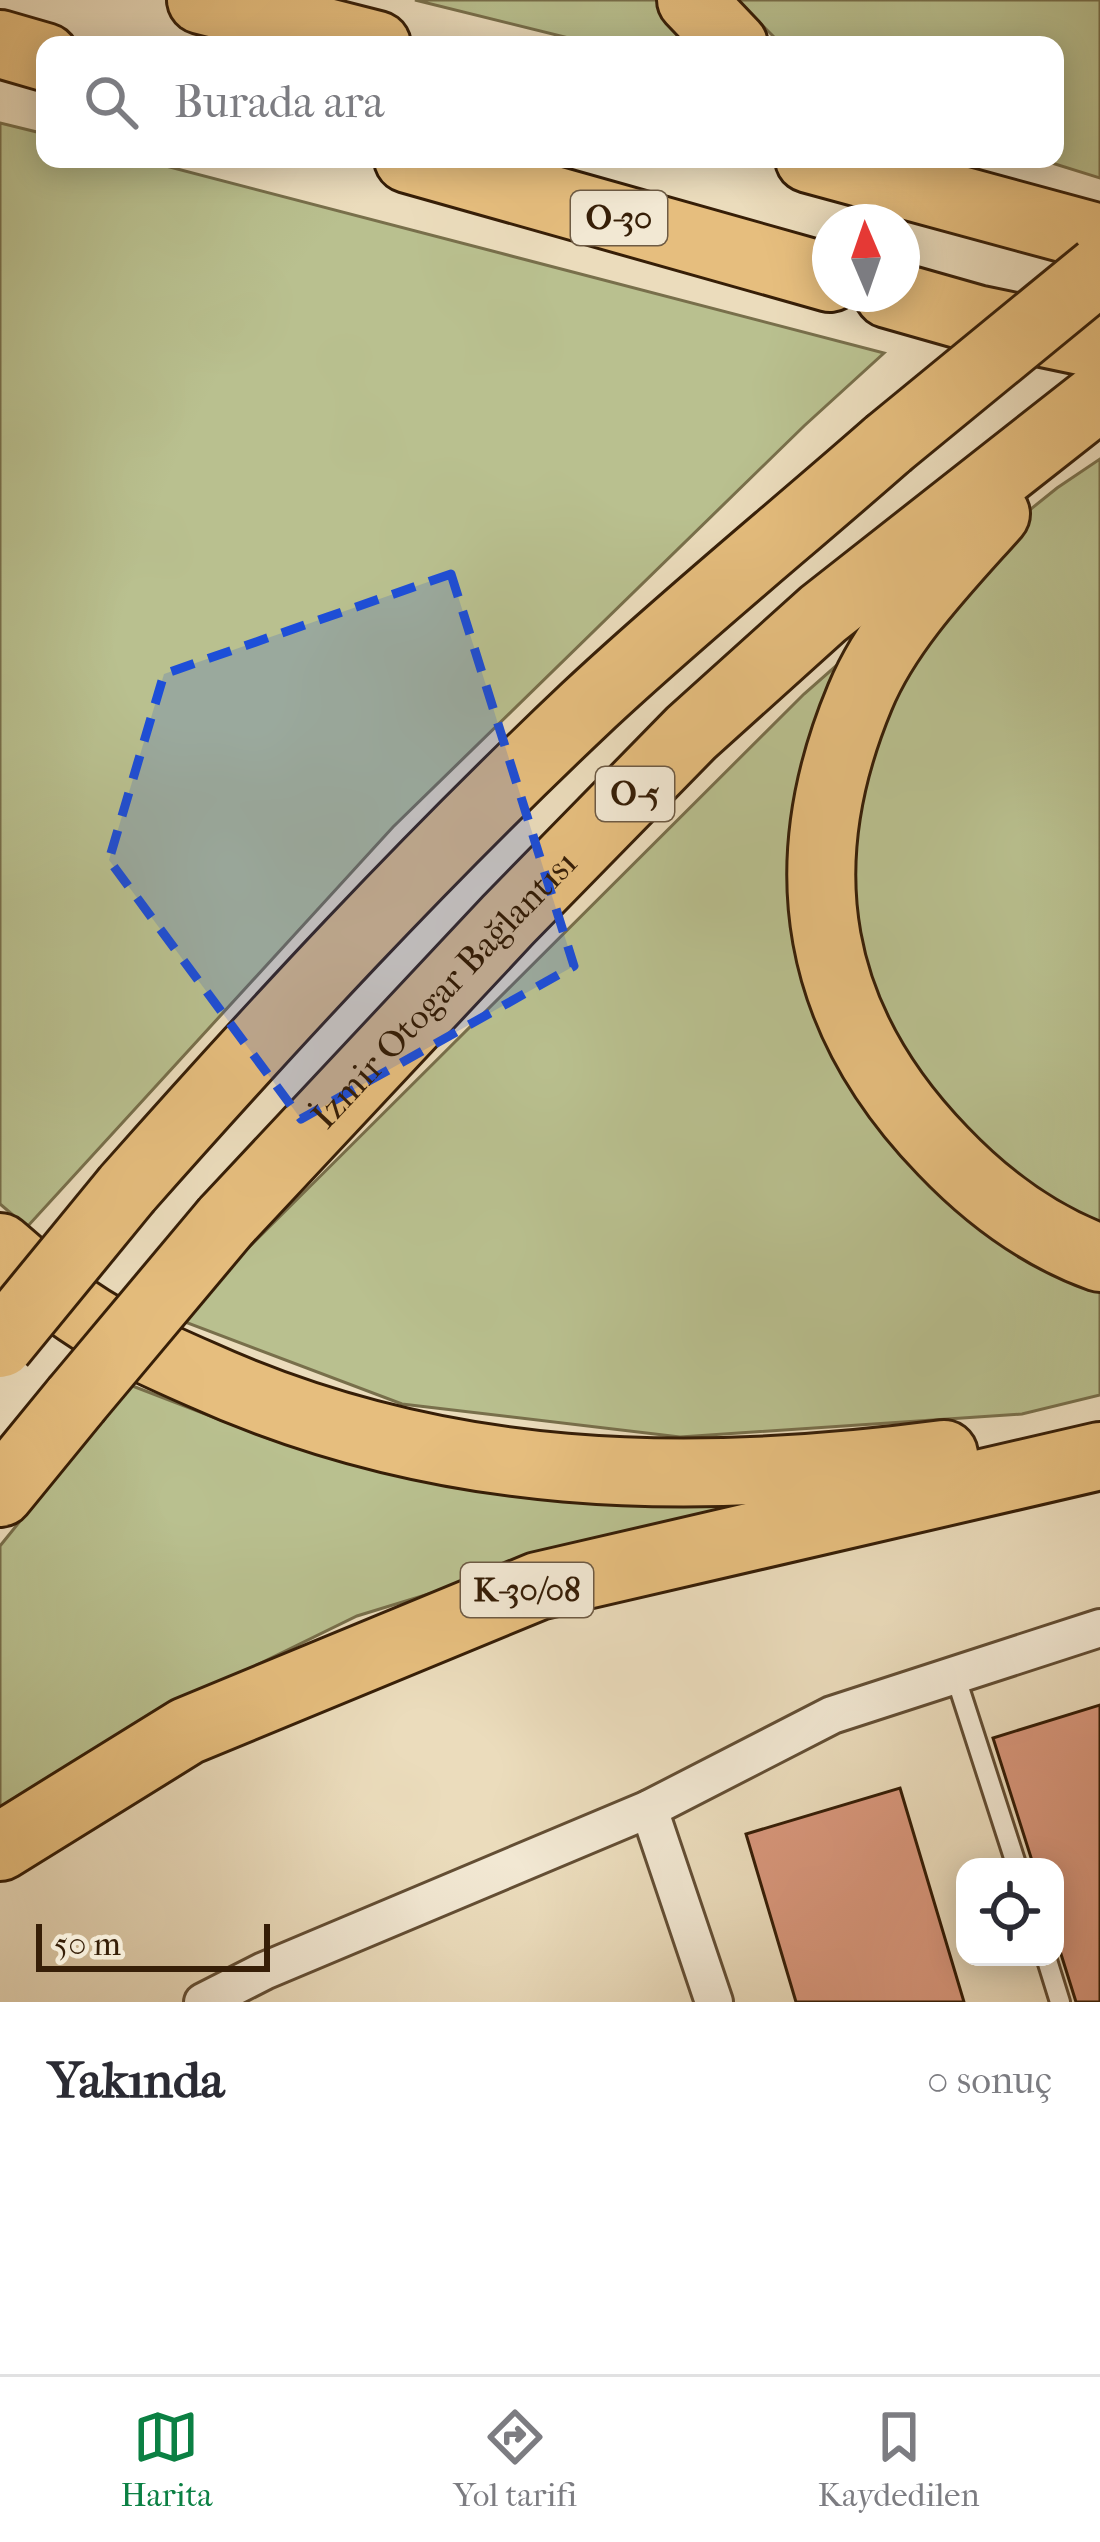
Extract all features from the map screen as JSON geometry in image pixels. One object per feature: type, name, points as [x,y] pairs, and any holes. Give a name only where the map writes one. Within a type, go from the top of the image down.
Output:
[{"type":"highway","points":[[201,0],[342,36]]},
{"type":"highway","points":[[691,0],[725,36]]},
{"type":"highway","points":[[0,44],[36,54]]},
{"type":"highway","name":"O-30","points":[[440,168],[812,273]]},
{"type":"highway","points":[[842,168],[1100,238]]},
{"type":"highway","points":[[949,168],[1100,226]]},
{"type":"highway","name":"O-5","points":[[0,1344],[127,1189],[307,987],[438,852],[589,706],[888,444],[1100,270]]},
{"type":"highway","points":[[920,303],[976,319],[1091,370],[894,636],[862,692],[835,763],[822,835],[823,905],[830,956],[845,1009],[870,1061],[915,1123],[966,1175],[1015,1215],[1100,1258]]},
{"type":"highway","name":"İzmir Otogar Bağlantısı","points":[[0,1493],[226,1221],[508,920],[691,733],[1091,370]]},
{"type":"highway","points":[[0,1247],[78,1312],[268,1405],[376,1439],[506,1462],[607,1473],[751,1473],[990,1448],[1100,1425]]},
{"type":"highway","name":"K-30/08","points":[[0,1847],[187,1731],[538,1586],[1100,1456]]},
{"type":"street","points":[[203,2002],[264,1971],[649,1809],[832,1714],[1100,1628]]},
{"type":"street","points":[[649,1809],[715,2002]]},
{"type":"lane","points":[[955,1675],[1014,1858]]},
{"type":"lane","points":[[1049,1966],[1060,2002]]},
{"type":"highlighted area","points":[[451,574],[574,966],[301,1119],[109,860],[164,674]]},
{"type":"green space","points":[[415,0],[671,0],[703,36],[561,36]]},
{"type":"green space","points":[[737,0],[1100,0],[1100,178],[1064,167],[1064,36],[773,36]]},
{"type":"green space","points":[[0,123],[36,132],[36,168],[174,168],[884,353],[393,827],[27,1227],[0,1204]]},
{"type":"green space","points":[[1100,459],[1100,1229],[969,1154],[891,1057],[845,879],[860,764],[965,562]]},
{"type":"green space","points":[[862,643],[825,1007],[1100,1271],[1100,1395],[1022,1414],[680,1437],[402,1404],[177,1319],[804,694]]},
{"type":"green space","points":[[130,1385],[270,1439],[404,1472],[823,1497],[546,1558],[357,1616],[169,1708],[0,1808],[0,1546]]},
{"type":"building","points":[[1100,1705],[1100,2002],[1076,2002],[1064,1964],[1064,1858],[1031,1858],[993,1738]]},
{"type":"building","points":[[900,1788],[964,2002],[796,2002],[746,1834]]}]
